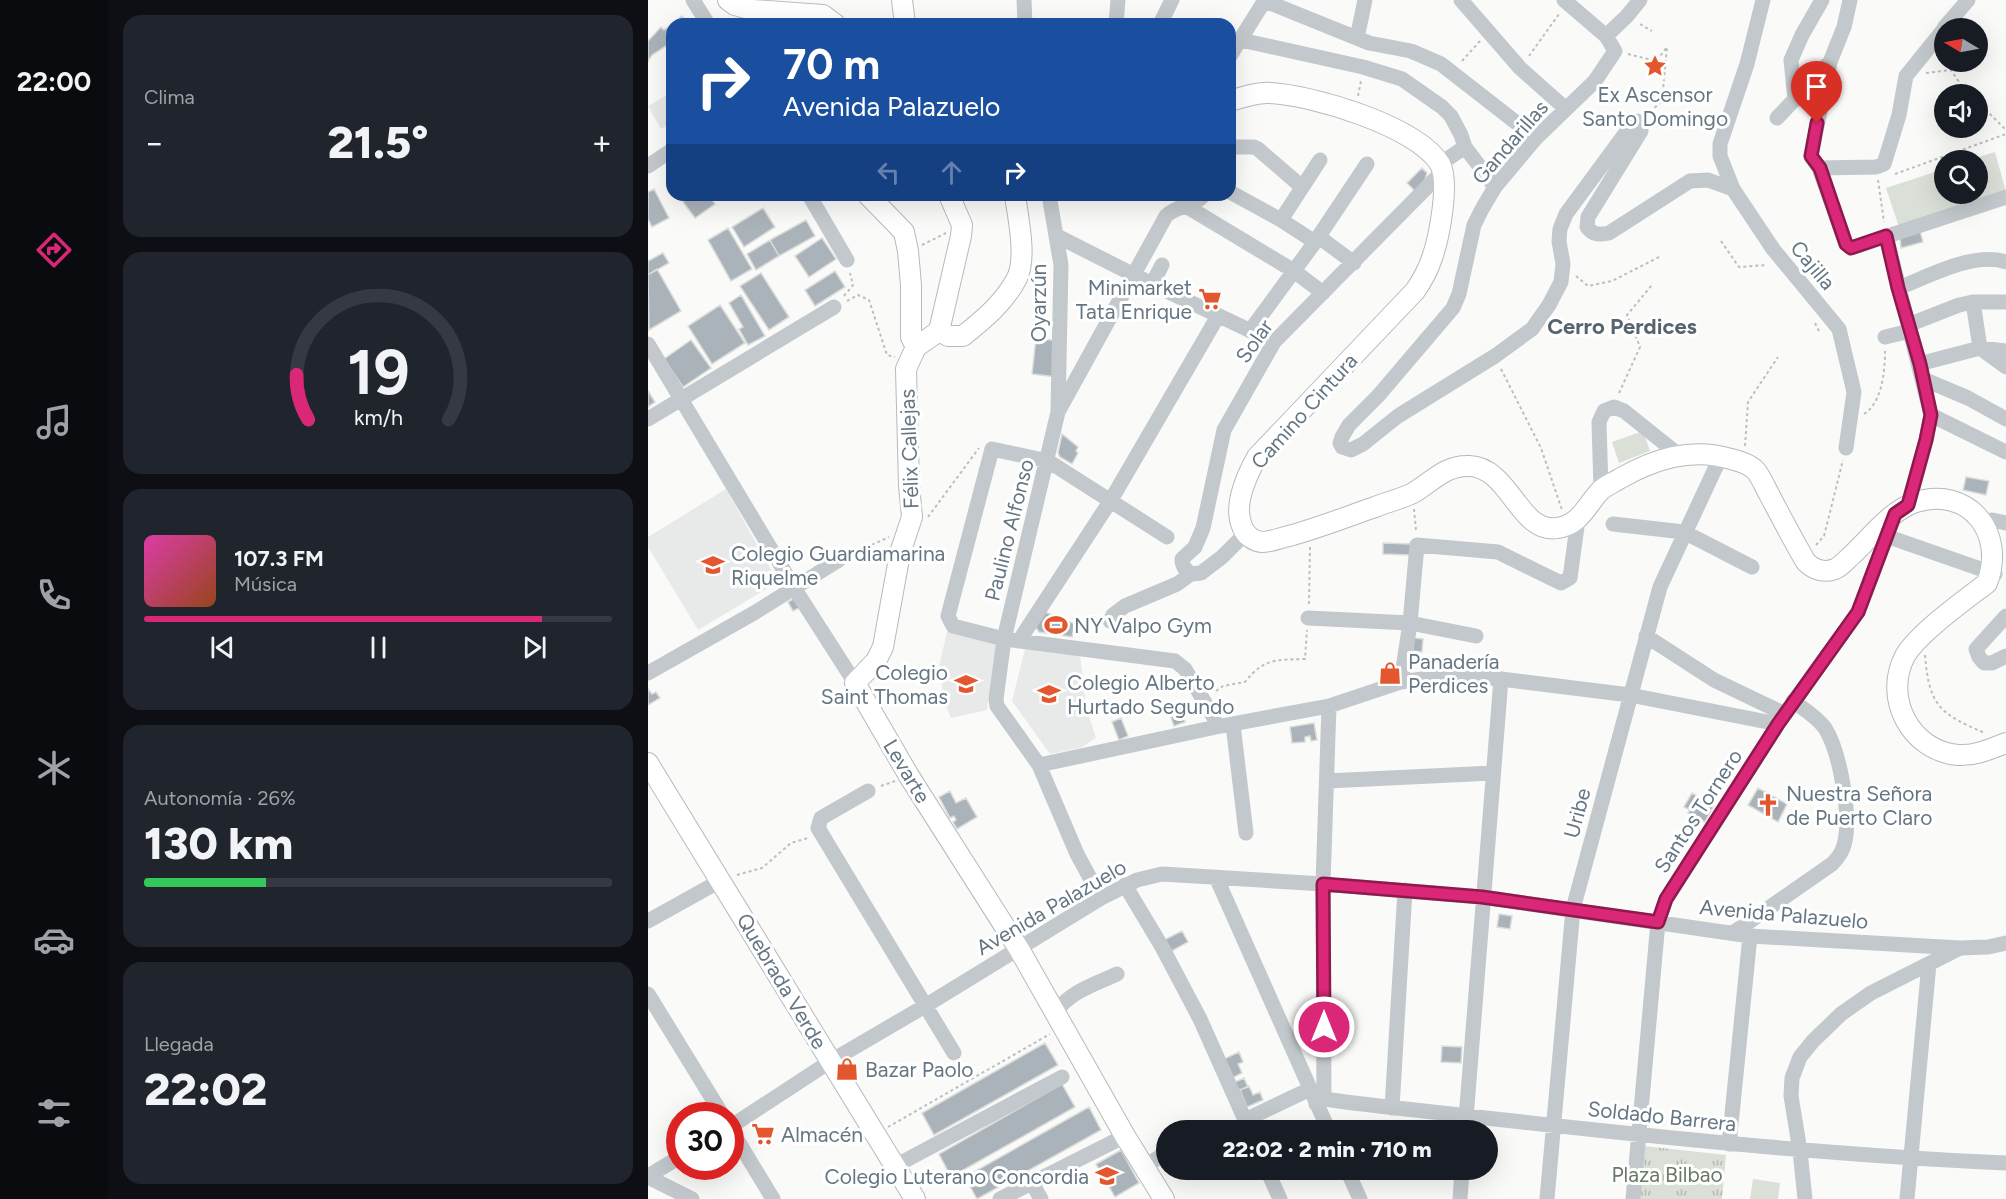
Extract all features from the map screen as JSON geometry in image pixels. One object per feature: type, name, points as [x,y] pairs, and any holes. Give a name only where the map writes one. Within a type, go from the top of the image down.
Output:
[{"type":"main road","points":[[728,0],[735,5],[753,10],[824,15],[828,18]]},
{"type":"main road","points":[[902,0],[904,18]]},
{"type":"main road","points":[[1236,99],[1269,93],[1355,111],[1400,131],[1428,150],[1441,168]]},
{"type":"main road","name":"Camino Cintura","points":[[1246,533],[1239,516],[1241,493],[1246,477],[1257,457],[1422,281],[1432,259],[1438,235],[1444,194],[1441,168]]},
{"type":"main road","points":[[874,201],[904,232],[911,285],[911,337],[916,347],[939,331],[962,225],[952,201]]},
{"type":"main road","points":[[939,331],[955,337],[963,336],[999,304],[1018,277],[1022,252],[1016,201]]},
{"type":"main road","name":"Félix Callejas","points":[[855,683],[876,661],[883,647],[900,553],[910,527],[912,511],[909,485],[906,369],[916,347]]},
{"type":"main road","points":[[1246,533],[1263,542],[1311,530],[1413,493],[1451,468],[1474,466],[1497,477],[1539,525],[1550,529],[1573,522],[1601,490],[1644,465],[1697,454],[1721,456],[1755,469],[1804,558],[1815,569],[1822,571],[1835,569],[1901,510],[1924,501],[1952,501],[1978,508],[1999,521],[1997,528],[2001,546],[2000,562],[1995,574],[1910,648],[1898,675],[1897,695],[1899,706],[1909,726],[1924,742],[1944,752],[1967,755],[2000,746]]},
{"type":"main road","name":"Levarte","points":[[855,683],[909,776],[1019,949],[1125,1136],[1164,1199]]},
{"type":"main road","name":"Quebrada Verde","points":[[648,763],[915,1199]]},
{"type":"street","points":[[693,0],[704,18]]},
{"type":"street","points":[[1024,0],[1025,18]]},
{"type":"street","points":[[1116,18],[1118,0]]},
{"type":"street","points":[[1163,18],[1172,0]]},
{"type":"street","points":[[1357,38],[1365,0]]},
{"type":"street","points":[[1461,0],[1521,68],[1566,109]]},
{"type":"street","points":[[1606,36],[1640,0]]},
{"type":"street","name":"Cajilla","points":[[1763,0],[1747,64],[1720,144],[1720,156],[1733,189],[1785,264],[1839,329],[1854,392],[1846,448]]},
{"type":"street","points":[[1795,100],[1791,60],[1802,34],[1822,0]]},
{"type":"street","points":[[1850,0],[1844,27],[1830,62],[1811,156],[1820,168],[1846,244],[1851,248],[2006,196]]},
{"type":"street","points":[[1953,18],[1968,0]]},
{"type":"street","points":[[1236,47],[1265,1],[1377,46],[1427,56],[1441,64],[1536,138]]},
{"type":"street","points":[[1565,1],[1606,36],[1615,51]]},
{"type":"street","points":[[1241,40],[1364,67],[1402,79],[1451,116],[1465,147],[1496,187]]},
{"type":"street","points":[[1820,168],[1876,167],[1884,164],[1899,115],[1906,76],[1934,41]]},
{"type":"street","name":"Gandarillas","points":[[1494,356],[1398,416],[1363,444],[1351,450],[1342,447],[1340,443],[1349,425],[1378,396],[1453,308],[1474,225],[1496,187],[1536,138],[1595,81],[1615,51]]},
{"type":"street","points":[[1777,118],[1830,62]]},
{"type":"street","points":[[1494,356],[1532,329],[1550,305],[1561,282],[1563,264],[1559,241],[1560,228],[1566,214],[1633,123],[1637,121],[1641,127],[1588,218],[1587,227],[1592,233],[1599,235],[1609,233],[1690,181],[1708,180],[1733,189]]},
{"type":"street","points":[[1236,147],[1258,149],[1302,188]]},
{"type":"street","name":"Solar","points":[[1191,574],[1185,569],[1182,559],[1195,547],[1203,528],[1222,435],[1274,342],[1354,263],[1441,168],[1465,147]]},
{"type":"street","points":[[648,165],[666,154]]},
{"type":"street","points":[[1281,220],[1320,160]]},
{"type":"street","points":[[1250,331],[1317,239],[1367,164]]},
{"type":"street","points":[[1236,195],[1317,239],[1354,263]]},
{"type":"street","points":[[813,201],[847,260]]},
{"type":"street","name":"Oyarzún","points":[[1050,201],[1061,265],[1058,412]]},
{"type":"street","name":"Paulino Alfonso","points":[[1101,898],[1077,854],[1039,765],[997,706],[996,699],[1011,640],[1058,412],[1166,216],[1172,210],[1198,201]]},
{"type":"street","points":[[1186,206],[1294,271],[1323,293]]},
{"type":"street","points":[[1057,236],[1274,342]]},
{"type":"street","points":[[1886,236],[1931,415],[2006,452]]},
{"type":"street","points":[[1898,288],[1974,260],[2006,262]]},
{"type":"street","points":[[1152,284],[1162,265]]},
{"type":"street","points":[[1973,302],[1980,348],[2006,368]]},
{"type":"street","points":[[1885,337],[1959,305],[1973,302],[2006,302]]},
{"type":"street","points":[[648,419],[834,307]]},
{"type":"street","points":[[1011,640],[1111,500],[1218,316]]},
{"type":"street","name":"Levarte","points":[[648,344],[680,400],[855,683]]},
{"type":"street","points":[[1921,372],[1980,348],[2006,351]]},
{"type":"street","points":[[1921,372],[2006,419]]},
{"type":"street","points":[[1601,490],[1599,422],[1604,411],[1614,407],[1623,411],[1679,456]]},
{"type":"street","name":"Santos Tornero","points":[[1633,1199],[1658,922],[1666,899],[1785,713],[1858,612],[1886,537],[1901,510],[1926,440],[1931,415]]},
{"type":"street","points":[[1167,537],[1048,461],[992,449],[948,616],[953,626],[1011,640],[1175,661],[1185,669],[1214,718]]},
{"type":"street","name":"Uribe","points":[[1547,1199],[1574,909],[1660,587],[1721,456]]},
{"type":"street","points":[[1401,682],[1410,623],[1417,545],[1498,552],[1561,583],[1570,578],[1573,522]]},
{"type":"street","points":[[1613,524],[1684,532],[1752,567]]},
{"type":"street","points":[[1110,621],[1113,615],[1125,606],[1177,584],[1191,574],[1201,573],[1213,565],[1246,533]]},
{"type":"street","points":[[1886,537],[1995,574]]},
{"type":"street","points":[[648,673],[839,560]]},
{"type":"street","points":[[2006,616],[1976,648],[1984,663],[1992,663],[2006,656]]},
{"type":"street","points":[[1308,618],[1410,623],[1476,636]]},
{"type":"street","points":[[1646,636],[1714,680],[1785,713]]},
{"type":"street","points":[[1039,765],[1216,726],[1329,706],[1401,682],[1450,675],[1501,679],[1814,717],[1829,735],[1839,767],[1846,823],[1845,843],[1840,856],[1832,864],[1733,933]]},
{"type":"street","points":[[1466,1120],[1501,679]]},
{"type":"street","points":[[1317,1097],[1329,706]]},
{"type":"street","points":[[1233,724],[1246,833]]},
{"type":"street","points":[[1327,781],[1493,773]]},
{"type":"street","points":[[868,791],[821,818],[820,831],[954,1053]]},
{"type":"street","name":"Avenida Palazuelo","points":[[744,1119],[831,1061],[926,1006],[1101,898],[1125,885],[1161,874],[1482,897],[1750,936],[1960,948],[1988,947]]},
{"type":"street","points":[[1216,877],[1317,1097],[1325,1120]]},
{"type":"street","points":[[648,921],[720,881]]},
{"type":"street","points":[[1125,885],[1162,947],[1200,1019],[1245,1120]]},
{"type":"street","points":[[1392,1108],[1405,890]]},
{"type":"street","points":[[1730,1144],[1750,936]]},
{"type":"street","points":[[1988,947],[2006,943]]},
{"type":"street","points":[[1988,947],[2006,951]]},
{"type":"street","points":[[1804,1199],[1791,1087],[1795,1067],[1800,1057],[1826,1027],[1856,1003],[1887,984],[1960,948]]},
{"type":"street","points":[[1907,1199],[1929,964]]},
{"type":"street","points":[[1059,1019],[1062,1002],[1117,974]]},
{"type":"street","points":[[648,994],[714,1102]]},
{"type":"street","points":[[895,1166],[1062,1077]]},
{"type":"street","points":[[1260,1120],[1317,1097]]},
{"type":"street","name":"Soldado Barrera","points":[[1317,1097],[1392,1108],[1451,1120]]},
{"type":"street","name":"Soldado Barrera","points":[[1498,1124],[1553,1126],[1800,1151],[2006,1163]]},
{"type":"street","points":[[1000,1199],[1125,1136]]},
{"type":"street","points":[[744,1151],[773,1199]]},
{"type":"street","points":[[1144,1167],[1156,1159]]},
{"type":"street","points":[[648,1176],[666,1165]]},
{"type":"street","points":[[648,1176],[692,1199]]},
{"type":"street","points":[[1271,1180],[1280,1199]]},
{"type":"street","points":[[1351,1180],[1360,1199]]},
{"type":"street","points":[[1460,1199],[1461,1180]]},
{"type":"street","points":[[1032,1183],[1041,1199]]},
{"type":"path","points":[[1521,68],[1565,1]]},
{"type":"path","points":[[1615,51],[1656,61],[1667,47],[1662,101],[1641,127]]},
{"type":"path","points":[[1906,76],[1951,70],[1959,84]]},
{"type":"path","points":[[1889,177],[2006,132],[1988,113]]},
{"type":"path","points":[[1876,167],[1886,236]]},
{"type":"path","points":[[923,245],[962,225]]},
{"type":"path","points":[[1721,241],[1738,267],[1785,264]]},
{"type":"path","points":[[1563,264],[1588,286],[1612,280],[1661,256]]},
{"type":"path","points":[[834,307],[853,285],[847,260]]},
{"type":"path","points":[[1614,407],[1640,347],[1627,315],[1652,285]]},
{"type":"path","points":[[858,296],[869,300],[887,355]]},
{"type":"path","points":[[1849,424],[1870,411],[1885,378],[1885,337]]},
{"type":"path","points":[[1494,356],[1541,448],[1573,522]]},
{"type":"path","points":[[1744,464],[1748,402],[1778,357]]},
{"type":"path","points":[[1804,558],[1824,536],[1846,448]]},
{"type":"path","points":[[1413,493],[1417,545]]},
{"type":"path","points":[[1204,700],[1223,686],[1245,682],[1256,668],[1268,661],[1305,659],[1311,530]]},
{"type":"path","points":[[1924,635],[1927,677],[1938,706],[1960,723],[1988,734],[2000,746]]},
{"type":"path","points":[[868,791],[909,776]]},
{"type":"path","points":[[720,881],[762,868],[791,843],[820,831]]},
{"type":"path","points":[[875,1134],[1059,1019]]},
{"type":"shaded area","points":[[666,96],[666,126],[661,129],[648,106]]},
{"type":"shaded area","name":"Colegio Guardiamarina Riquelme","points":[[726,489],[778,582],[698,630],[648,547],[648,537]]},
{"type":"shaded area","name":"Colegio Saint Thomas","points":[[948,627],[996,643],[987,710],[951,718],[944,701],[939,667]]},
{"type":"shaded area","name":"Colegio Alberto Hurtado Segundo","points":[[1026,645],[1080,653],[1086,707],[1096,738],[1080,748],[1050,754],[1012,701]]},
{"type":"green space","points":[[1995,152],[2006,192],[1988,198],[1988,154]]},
{"type":"green space","points":[[1934,172],[1934,204],[1969,204],[1899,227],[1886,188]]},
{"type":"green space","points":[[1643,431],[1650,451],[1619,463],[1612,442]]},
{"type":"green space","name":"Plaza Bilbao","points":[[1644,1146],[1726,1155],[1722,1199],[1638,1199]]},
{"type":"green space","points":[[1753,1179],[1780,1183],[1778,1199],[1750,1199]]},
{"type":"building","points":[[661,27],[664,30],[666,28],[666,46],[652,55],[648,61],[648,41]]},
{"type":"building","points":[[1422,168],[1427,173],[1425,180],[1415,191],[1407,183]]},
{"type":"building","points":[[654,189],[669,218],[652,227],[648,219],[648,192]]},
{"type":"building","points":[[713,201],[715,204],[695,218],[683,202]]},
{"type":"building","points":[[763,208],[775,227],[744,247],[732,227]]},
{"type":"building","points":[[806,220],[815,236],[779,256],[770,240]]},
{"type":"building","points":[[1919,227],[1923,242],[1901,248],[1900,238]]},
{"type":"building","points":[[728,228],[752,269],[731,281],[708,240]]},
{"type":"building","points":[[822,238],[836,259],[809,277],[795,256]]},
{"type":"building","points":[[770,240],[779,256],[756,270],[747,254]]},
{"type":"building","points":[[663,253],[669,263],[648,275],[648,261]]},
{"type":"building","points":[[657,269],[681,311],[649,330],[648,275]]},
{"type":"building","points":[[835,271],[845,287],[815,306],[805,290]]},
{"type":"building","points":[[761,273],[789,317],[769,330],[740,286]]},
{"type":"building","points":[[741,295],[765,336],[748,345],[739,329],[743,327],[729,303]]},
{"type":"building","points":[[720,305],[745,343],[712,364],[688,326]]},
{"type":"building","points":[[1036,338],[1058,341],[1057,377],[1032,374]]},
{"type":"building","points":[[691,340],[711,368],[683,387],[664,359]]},
{"type":"building","points":[[648,391],[655,402],[648,407]]},
{"type":"building","points":[[1062,434],[1078,447],[1076,451],[1078,453],[1072,464],[1060,457],[1058,453]]},
{"type":"building","points":[[1966,477],[1989,481],[1986,495],[1963,490]]},
{"type":"building","points":[[1383,543],[1411,544],[1411,555],[1383,554]]},
{"type":"building","points":[[795,598],[801,607],[793,611],[788,602]]},
{"type":"building","name":"NY Valpo Gym","points":[[1045,612],[1075,624],[1072,637],[1039,632],[1035,626]]},
{"type":"building","points":[[1414,638],[1423,639],[1422,652],[1413,651]]},
{"type":"building","name":"Panadería Perdices","points":[[1391,667],[1396,670],[1390,679],[1385,676]]},
{"type":"building","points":[[648,689],[652,694],[656,692],[660,698],[648,705]]},
{"type":"building","points":[[1185,702],[1189,715],[1184,717],[1185,722],[1174,726],[1168,709]]},
{"type":"building","points":[[1121,718],[1128,736],[1119,740],[1112,722]]},
{"type":"building","points":[[1314,723],[1317,740],[1311,741],[1310,736],[1305,737],[1305,742],[1292,743],[1290,727]]},
{"type":"building","name":"Nuestra Señora de Puerto Claro","points":[[1758,788],[1787,804],[1778,822],[1748,805]]},
{"type":"building","points":[[950,791],[956,803],[966,798],[977,817],[957,829],[953,822],[956,820],[954,816],[950,818],[939,797]]},
{"type":"building","points":[[1692,793],[1714,805],[1705,822],[1688,813],[1690,810],[1684,807]]},
{"type":"building","points":[[1499,914],[1512,916],[1510,929],[1497,927]]},
{"type":"building","points":[[1182,931],[1188,942],[1170,952],[1164,940]]},
{"type":"building","points":[[1045,1043],[1058,1065],[934,1135],[922,1113]]},
{"type":"building","points":[[1442,1046],[1462,1047],[1461,1063],[1441,1062]]},
{"type":"building","points":[[1239,1052],[1243,1062],[1238,1064],[1242,1073],[1232,1078],[1224,1059]]},
{"type":"building","points":[[1244,1078],[1248,1087],[1236,1091],[1233,1083]]},
{"type":"building","points":[[1062,1084],[1075,1107],[951,1177],[939,1154]]},
{"type":"building","points":[[1249,1086],[1253,1095],[1260,1092],[1263,1100],[1247,1107],[1240,1090]]},
{"type":"building","points":[[1089,1107],[1101,1130],[977,1199],[965,1177]]},
{"type":"building","points":[[1121,1150],[1139,1183],[1115,1197],[1096,1164]]},
{"type":"place","name":"Ex Ascensor Santo Domingo","points":[[1655,66]]},
{"type":"place","name":"Minimarket Tata Enrique","points":[[1210,299]]},
{"type":"place","name":"Colegio Guardiamarina Riquelme","points":[[713,565]]},
{"type":"place","name":"NY Valpo Gym","points":[[1056,625]]},
{"type":"place","name":"Panadería Perdices","points":[[1390,673]]},
{"type":"place","name":"Colegio Saint Thomas","points":[[966,684]]},
{"type":"place","name":"Colegio Alberto Hurtado Segundo","points":[[1049,694]]},
{"type":"place","name":"Nuestra Señora de Puerto Claro","points":[[1768,805]]},
{"type":"place","name":"Bazar Paolo","points":[[847,1069]]},
{"type":"place","name":"Almacén","points":[[763,1134]]},
{"type":"place","name":"Colegio Luterano Concordia","points":[[1107,1176]]},
{"type":"district","name":"Cerro Perdices","points":[[1622,326]]},
{"type":"route","points":[[1324,1027],[1323,884],[1482,897],[1658,922],[1666,899],[1767,741],[1793,701],[1858,612],[1895,514],[1908,505],[1931,415],[1886,236],[1851,248],[1846,244],[1820,168],[1811,156],[1817,123]]}]
